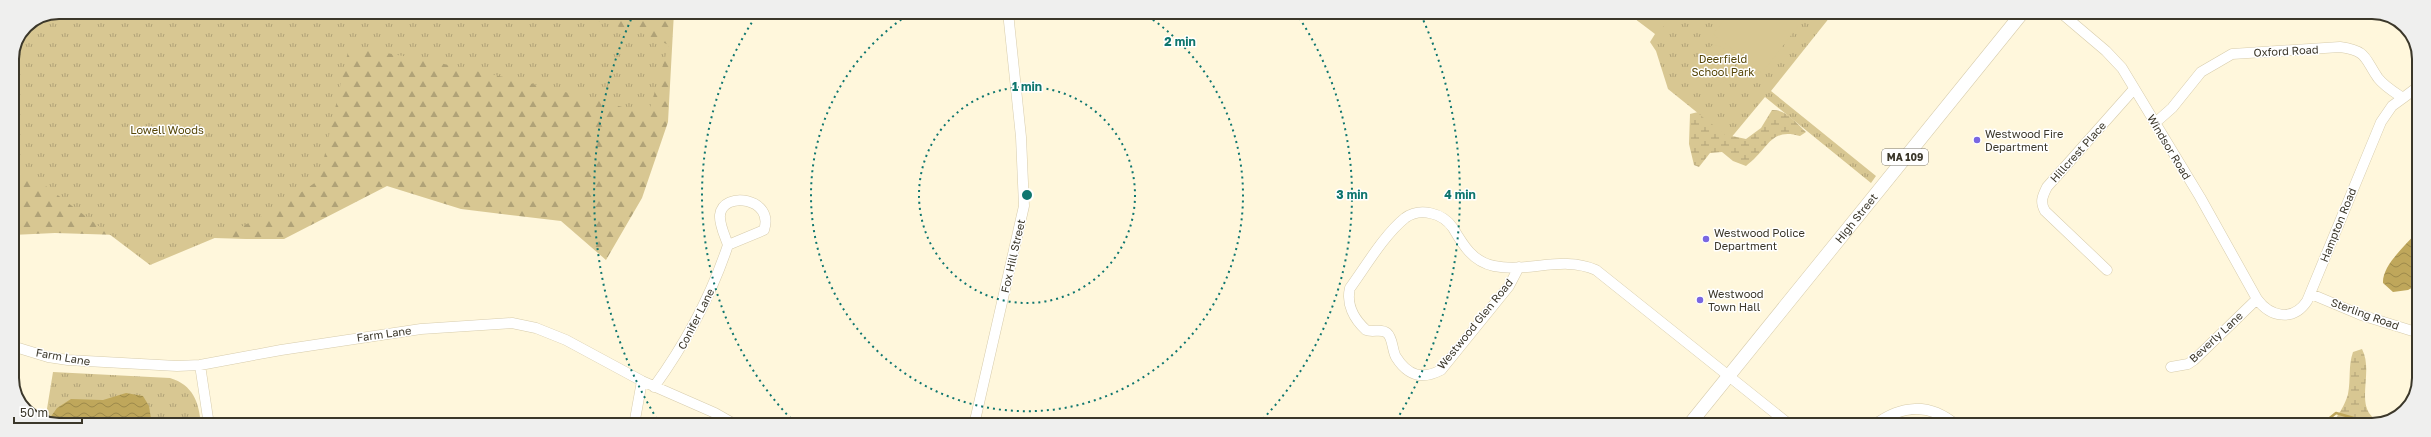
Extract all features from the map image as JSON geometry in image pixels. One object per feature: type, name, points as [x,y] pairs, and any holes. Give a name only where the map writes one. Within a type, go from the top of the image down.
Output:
[{"type":"main road","name":"High Street","points":[[1695,418],[2017,19]]},
{"type":"street","name":"Fox Hill Street","points":[[976,418],[1024,206],[1022,137],[1009,19]]},
{"type":"street","name":"Windsor Road","points":[[2068,19],[2106,51],[2122,68],[2257,298]]},
{"type":"street","name":"Oxford Road","points":[[2155,123],[2172,108],[2202,72],[2232,54],[2249,52],[2306,51],[2340,47],[2355,49],[2362,52],[2371,63],[2378,78],[2402,98]]},
{"type":"street","name":"Hillcrest Place","points":[[2107,270],[2045,211],[2041,204],[2047,187],[2134,89]]},
{"type":"street","points":[[2402,98],[2412,91]]},
{"type":"street","name":"Hampton Road","points":[[2257,298],[2268,311],[2292,315],[2303,308],[2311,294],[2376,133],[2392,106],[2402,98]]},
{"type":"street","points":[[738,200],[761,208],[766,214],[767,223],[764,230],[728,245],[720,217],[721,209],[728,202],[738,200]]},
{"type":"street","name":"Westwood Glen Road","points":[[1519,267],[1509,286],[1441,370],[1429,376],[1418,376],[1396,357],[1388,334],[1382,330],[1371,332],[1358,323],[1348,298],[1350,288],[1395,228],[1406,217],[1416,213],[1432,213],[1442,216],[1452,226],[1466,249],[1484,262],[1494,266],[1519,267],[1569,263],[1584,265],[1596,270],[1781,418]]},
{"type":"street","name":"Conifer Lane","points":[[654,387],[677,355],[718,275],[728,245]]},
{"type":"street","name":"Sterling Road","points":[[2311,294],[2361,315],[2412,331]]},
{"type":"street","name":"Beverly Lane","points":[[2171,368],[2188,364],[2194,360],[2257,298]]},
{"type":"street","name":"Farm Lane","points":[[19,348],[48,357],[68,360],[155,365],[200,365],[281,350],[421,329],[512,323],[536,328],[566,340],[642,382],[716,413],[724,418]]},
{"type":"street","points":[[200,365],[208,418]]},
{"type":"street","points":[[635,418],[642,382]]},
{"type":"street","points":[[1884,418],[1889,414],[1916,408],[1943,414],[1948,418]]},
{"type":"green space","name":"Lowell Woods","points":[[59,19],[674,19],[668,122],[642,198],[606,260],[561,221],[461,209],[387,186],[284,239],[55,233],[19,235],[19,59],[22,44],[26,37],[37,26],[44,22]]},
{"type":"green space","name":"Lowell Woods","points":[[59,19],[591,19],[641,33],[669,45],[648,114],[499,76],[424,60],[349,47],[319,180],[278,208],[241,227],[150,265],[19,166],[20,51],[26,37],[37,26],[44,22]]},
{"type":"green space","name":"Deerfield School Park","points":[[1635,19],[1828,19],[1771,91],[1876,176],[1871,183],[1765,97],[1730,139],[1668,89],[1656,51],[1650,42],[1655,34]]},
{"type":"green space","points":[[1635,19],[1670,19],[1657,34]]},
{"type":"green space","points":[[1725,19],[1804,19],[1762,73],[1713,34]]},
{"type":"green space","points":[[1712,45],[1719,46],[1729,52],[1732,57],[1734,68],[1729,79],[1716,86],[1698,71],[1693,71],[1691,68],[1694,64],[1698,64]]},
{"type":"green space","points":[[1772,110],[1777,110],[1787,114],[1806,132],[1800,136],[1782,134],[1776,137],[1770,141],[1746,166],[1733,161],[1722,152],[1710,153],[1699,167],[1694,165],[1689,144],[1690,114],[1698,112],[1732,136],[1746,139],[1761,128]]},
{"type":"green space","points":[[2362,349],[2366,369],[2365,400],[2367,409],[2375,418],[2336,418],[2347,398],[2353,352]]},
{"type":"green space","points":[[53,372],[170,378],[178,381],[189,390],[199,409],[200,418],[54,418],[46,416]]},
{"type":"water","points":[[2412,237],[2412,288],[2408,290],[2393,292],[2383,283],[2384,277],[2390,263]]},
{"type":"water","points":[[126,393],[143,396],[149,406],[151,418],[50,417],[57,408],[71,399],[103,400]]},
{"type":"waterway","points":[[2330,418],[2336,413],[2354,418]]},
{"type":"place","name":"Westwood Fire Department","points":[[1977,140]]},
{"type":"place","name":"Westwood Police Department","points":[[1706,239]]},
{"type":"place","name":"Westwood Town Hall","points":[[1700,300]]}]
